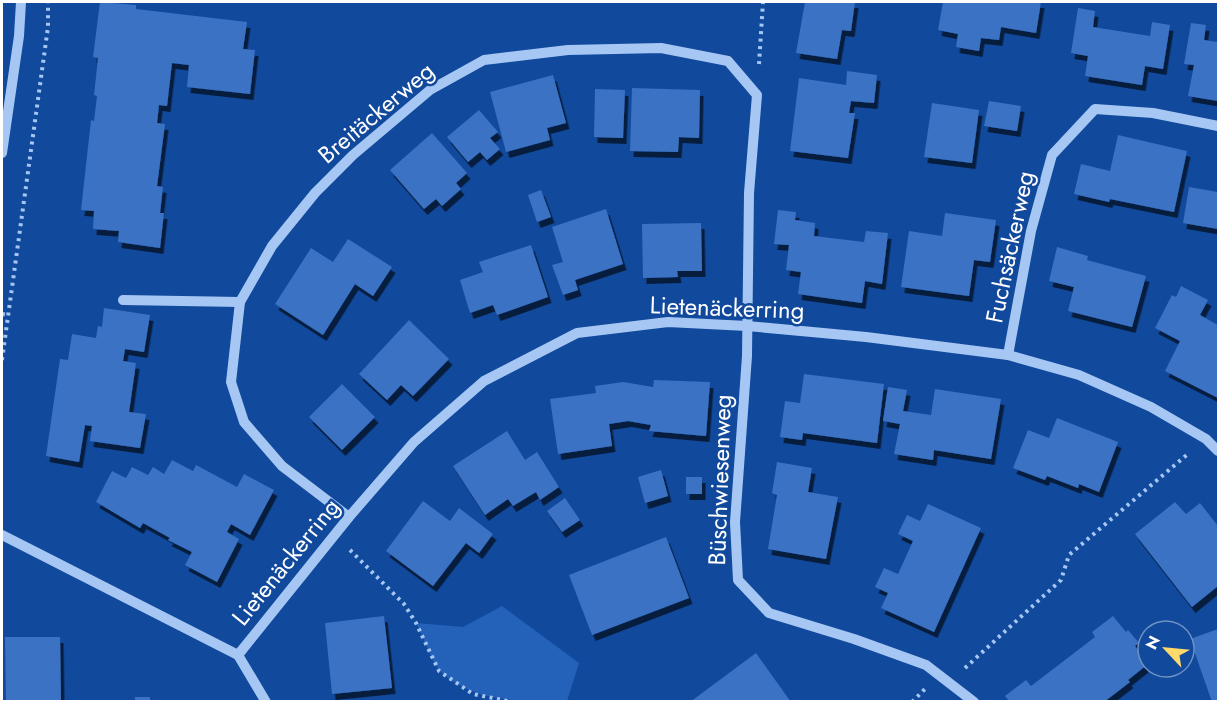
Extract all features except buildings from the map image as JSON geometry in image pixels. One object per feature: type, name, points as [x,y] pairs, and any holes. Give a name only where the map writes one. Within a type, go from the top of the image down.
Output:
[{"type":"street","points":[[2,153],[19,36],[21,2]]},
{"type":"street","name":"Breitäckerweg","points":[[349,516],[282,466],[244,422],[231,382],[240,302],[272,246],[322,185],[353,155],[430,90],[484,60],[568,50],[661,48],[728,61],[757,95]]},
{"type":"street","points":[[747,326],[749,193],[757,95]]},
{"type":"street","name":"Fuchsäckerweg","points":[[1008,355],[1031,231],[1052,155],[1095,109],[1153,113],[1218,126]]},
{"type":"street","points":[[123,300],[240,302]]},
{"type":"street","name":"Lietenäckerring","points":[[238,655],[349,516],[414,442],[484,381],[577,333],[668,322],[747,326],[866,337],[1008,355],[1079,375],[1151,408],[1206,439],[1218,451]]},
{"type":"street","name":"Büschwiesenweg","points":[[747,326],[747,356],[735,522],[738,580],[770,614],[854,639],[926,665],[974,702]]},
{"type":"street","name":"Lietenäckerring","points":[[2,535],[238,655],[266,702]]},
{"type":"path","points":[[2,360],[48,27],[48,2]]},
{"type":"path","points":[[757,95],[763,2]]},
{"type":"path","points":[[2,314],[8,315]]},
{"type":"path","points":[[950,682],[1061,580],[1069,555],[1206,439]]},
{"type":"path","points":[[334,535],[404,604],[416,623],[439,671],[473,694],[512,702]]},
{"type":"shaded area","points":[[502,606],[579,663],[567,701],[517,700],[484,695],[454,682],[438,668],[416,623],[463,627]]}]
